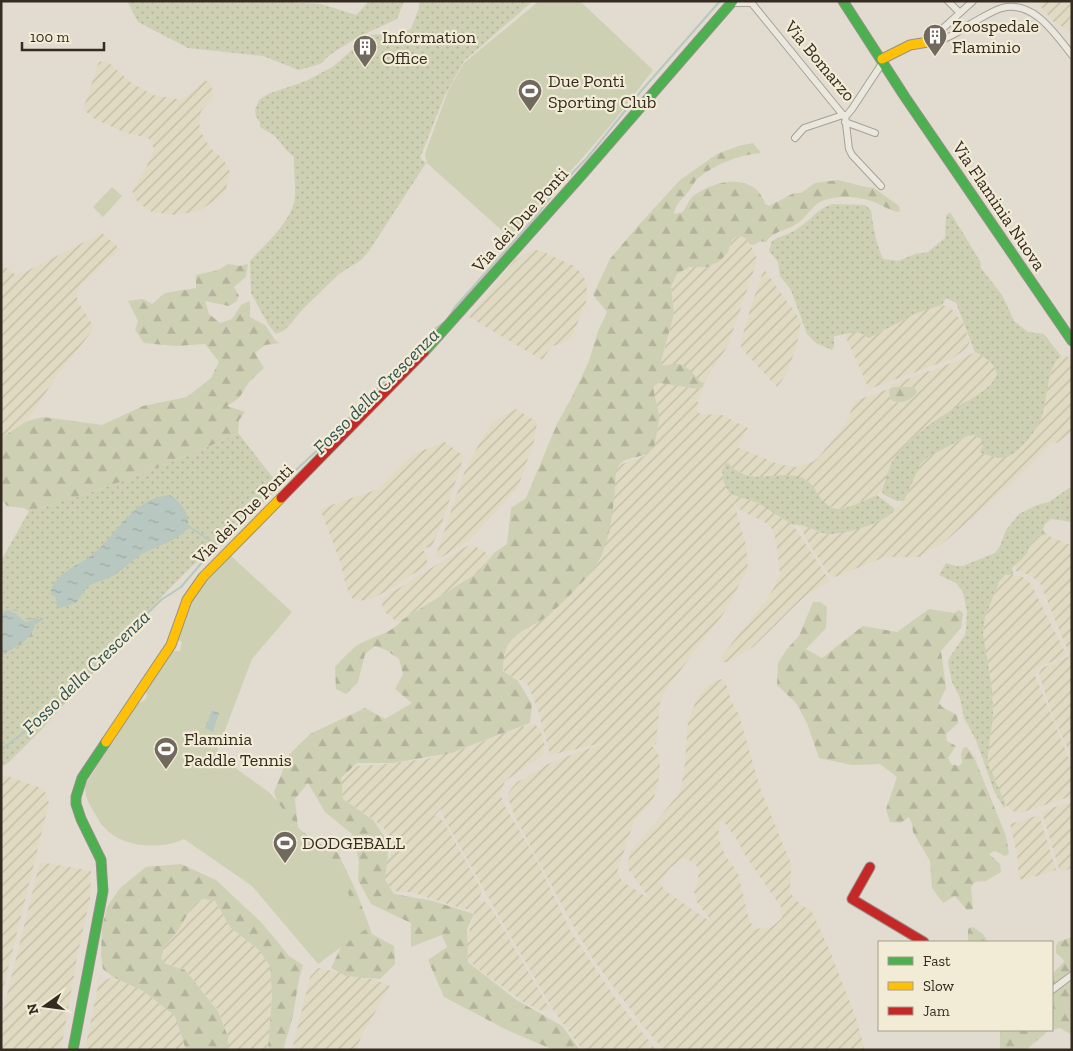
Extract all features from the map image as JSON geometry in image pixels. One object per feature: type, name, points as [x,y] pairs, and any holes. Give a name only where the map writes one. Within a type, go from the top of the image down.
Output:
[{"type":"street","name":"Via Flaminia Nuova","points":[[838,1],[1072,341]]},
{"type":"street","name":"Via Flaminia Nuova","points":[[843,1],[881,62]]},
{"type":"street","points":[[948,1],[960,14]]},
{"type":"street","name":"Via Bomarzo","points":[[925,41],[940,31],[974,1]]},
{"type":"street","points":[[732,2],[751,2]]},
{"type":"street","name":"Via dei Due Ponti","points":[[73,1050],[103,891],[104,874],[100,856],[78,809],[76,799],[78,790],[82,778],[171,645],[191,594],[203,577],[424,352],[580,177],[732,2]]},
{"type":"street","name":"Via Bomarzo","points":[[751,2],[844,118],[852,109],[881,62],[901,48],[952,36],[996,10],[1016,7],[1042,19],[1072,55]]},
{"type":"street","points":[[795,138],[804,128],[844,118],[875,133]]},
{"type":"street","points":[[844,118],[849,149],[852,155],[881,186]]},
{"type":"street","points":[[870,867],[852,899],[922,941]]},
{"type":"street","points":[[1053,989],[1072,975]]},
{"type":"shaded area","points":[[1036,1],[1072,1],[1072,30],[1066,29],[1053,21]]},
{"type":"shaded area","points":[[107,61],[130,82],[153,95],[182,100],[205,80],[211,84],[213,97],[201,111],[199,129],[210,148],[224,160],[230,172],[225,193],[199,211],[175,215],[152,212],[138,203],[132,191],[146,168],[154,149],[148,138],[123,132],[93,118],[85,111],[84,106],[99,62]]},
{"type":"shaded area","points":[[102,233],[120,249],[76,292],[78,302],[93,328],[58,374],[27,421],[1,438],[1,264],[17,276]]},
{"type":"shaded area","points":[[738,235],[745,238],[750,244],[756,257],[756,264],[728,345],[704,383],[674,364],[668,367],[660,366],[674,314],[671,287],[677,274],[689,267],[707,267],[728,252],[732,240]]},
{"type":"shaded area","points":[[535,250],[542,251],[574,266],[586,281],[587,292],[586,302],[573,334],[566,342],[552,346],[542,360],[469,317],[515,260]]},
{"type":"shaded area","points":[[764,269],[801,321],[797,344],[787,373],[777,387],[741,348],[741,341],[752,303]]},
{"type":"shaded area","points":[[942,305],[950,307],[963,323],[970,341],[967,348],[953,358],[869,389],[845,335],[856,331],[862,332],[869,338],[917,313]]},
{"type":"shaded area","points":[[975,352],[982,354],[996,369],[995,378],[976,397],[953,409],[909,441],[892,462],[882,491],[877,495],[840,509],[825,505],[820,498],[789,475],[768,478],[754,477],[734,470],[727,463],[730,494],[758,503],[793,525],[830,581],[805,596],[753,647],[727,662],[722,662],[721,657],[769,596],[780,573],[773,530],[766,523],[742,511],[734,503],[746,545],[748,568],[724,613],[667,688],[660,702],[656,744],[651,745],[657,751],[659,757],[658,783],[654,797],[649,805],[634,821],[617,872],[622,881],[651,900],[628,869],[631,851],[679,794],[684,773],[688,722],[696,700],[706,687],[722,679],[739,715],[760,788],[791,864],[789,891],[804,907],[811,910],[830,951],[856,1018],[865,1050],[664,1050],[643,1026],[595,962],[576,931],[515,817],[509,801],[508,793],[517,782],[552,762],[607,742],[550,755],[538,710],[527,683],[509,675],[500,667],[502,651],[509,638],[548,613],[571,595],[598,561],[608,523],[613,474],[619,465],[645,456],[659,416],[653,394],[654,386],[659,383],[698,389],[703,387],[698,401],[697,412],[703,415],[720,414],[748,428],[737,447],[778,464],[796,467],[818,458],[846,424],[855,401],[889,389],[890,399],[894,402],[902,403],[914,397],[912,387],[893,387],[891,385],[960,360]],"holes":[[[723,821],[781,907],[782,918],[772,927],[755,929],[749,920],[738,873],[725,855],[718,837],[720,822]],[[681,859],[687,859],[695,863],[699,870],[694,891],[696,901],[710,919],[708,920],[664,890],[660,881],[669,869]]]},
{"type":"shaded area","points":[[1066,355],[1072,360],[1072,431],[1057,443],[1051,443],[1027,469],[938,547],[932,548],[921,557],[885,557],[835,577],[830,576],[806,539],[800,524],[824,534],[837,535],[882,520],[893,513],[904,501],[921,463],[928,457],[968,436],[974,435],[981,439],[983,447],[1041,419],[1052,368],[1056,360]]},
{"type":"shaded area","points":[[516,409],[537,422],[534,441],[518,487],[470,540],[442,557],[435,558],[464,473],[480,442],[492,422]]},
{"type":"shaded area","points":[[445,442],[464,456],[442,523],[432,546],[420,550],[424,551],[427,555],[427,565],[372,599],[357,601],[352,598],[346,586],[340,561],[320,509],[378,489],[416,453]]},
{"type":"shaded area","points":[[1040,535],[1047,535],[1072,546],[1072,758],[1052,714],[1039,674],[1042,668],[1070,656],[1040,583],[1030,575],[1016,571],[1016,564],[1027,553],[1029,545]]},
{"type":"shaded area","points":[[473,545],[485,552],[490,558],[479,572],[402,620],[396,621],[386,613],[382,607],[383,598],[467,546]]},
{"type":"shaded area","points":[[1005,575],[1023,577],[1031,584],[1066,654],[1037,668],[1034,673],[1072,766],[1072,796],[1020,813],[1012,811],[1006,805],[987,761],[993,717],[992,688],[983,634],[985,617],[999,582]]},
{"type":"shaded area","points":[[531,724],[540,729],[545,746],[543,755],[505,781],[500,793],[506,808],[535,857],[570,930],[613,995],[656,1050],[584,1050],[578,1044],[554,1011],[501,920],[441,809],[434,816],[438,816],[444,822],[482,891],[478,902],[484,901],[491,908],[551,1011],[541,1010],[525,1003],[477,968],[468,959],[466,943],[474,912],[470,909],[464,909],[411,892],[398,892],[390,888],[388,883],[382,879],[384,863],[391,854],[392,841],[389,835],[381,825],[343,799],[339,783],[355,766],[427,759],[472,746],[523,725],[524,728]]},
{"type":"shaded area","points":[[4,775],[44,789],[49,803],[1,997],[1,777]]},
{"type":"shaded area","points":[[1072,802],[1072,868],[1063,871],[1059,869],[1042,813],[1045,810]]},
{"type":"shaded area","points":[[1039,815],[1056,870],[1024,880],[1019,879],[1017,855],[1010,824]]},
{"type":"shaded area","points":[[40,862],[91,871],[90,899],[78,952],[61,1050],[1,1050],[1,1019]]},
{"type":"shaded area","points":[[203,899],[215,901],[230,927],[260,951],[270,966],[272,995],[268,1050],[228,1050],[228,1037],[218,1010],[185,970],[166,964],[161,959],[164,947],[177,932],[193,905]]},
{"type":"shaded area","points":[[318,968],[375,980],[390,986],[361,1037],[356,1050],[292,1050],[310,977]]},
{"type":"shaded area","points":[[113,977],[143,991],[175,1016],[186,1050],[85,1050],[98,985]]},
{"type":"green space","points":[[127,1],[272,1],[321,4],[356,15],[369,1],[404,1],[397,19],[358,37],[331,54],[320,64],[299,70],[263,56],[188,48],[138,22]]},
{"type":"green space","points":[[419,1],[533,1],[464,61],[444,97],[420,158],[426,163],[369,251],[361,260],[339,274],[303,309],[285,330],[276,334],[268,324],[251,293],[250,261],[277,232],[293,206],[295,197],[294,157],[275,136],[260,127],[255,110],[259,100],[268,94],[306,81],[334,66],[368,35],[402,33],[411,29],[419,8]]},
{"type":"green space","name":"Due Ponti Sporting Club","points":[[539,1],[580,1],[653,70],[592,147],[509,237],[427,163],[425,154],[448,91],[464,63]]},
{"type":"green space","points":[[753,143],[761,153],[727,161],[711,169],[697,179],[676,206],[674,214],[683,212],[690,199],[697,193],[720,183],[739,182],[747,184],[755,188],[765,204],[769,206],[794,193],[801,193],[815,183],[838,180],[874,188],[899,206],[900,210],[899,212],[889,209],[861,198],[837,197],[823,201],[817,204],[798,223],[773,235],[766,242],[760,241],[754,245],[750,244],[745,238],[738,235],[732,240],[728,252],[720,261],[707,267],[689,267],[677,274],[671,287],[674,314],[660,365],[677,364],[685,367],[704,383],[703,387],[698,389],[659,383],[654,386],[659,416],[654,446],[646,454],[625,460],[617,469],[609,533],[598,563],[568,597],[543,619],[518,634],[507,647],[503,671],[518,681],[532,704],[530,723],[451,753],[392,763],[357,763],[341,778],[343,799],[373,820],[389,843],[385,880],[394,894],[433,901],[474,914],[467,929],[468,962],[515,999],[562,1026],[580,1050],[554,1050],[509,1031],[444,997],[428,960],[447,947],[442,935],[411,947],[411,923],[371,904],[358,880],[359,861],[352,834],[325,812],[308,783],[295,799],[298,828],[318,843],[338,853],[357,893],[372,934],[394,946],[395,964],[380,979],[346,976],[331,968],[350,928],[293,853],[274,792],[289,755],[310,734],[365,708],[385,719],[412,703],[395,689],[403,674],[399,659],[386,650],[375,646],[365,654],[358,682],[346,694],[336,689],[335,667],[361,643],[392,629],[402,620],[479,572],[494,553],[507,544],[511,508],[526,498],[557,424],[589,361],[598,331],[607,312],[593,295],[610,259],[680,180],[717,154]]},
{"type":"green space","points":[[112,187],[122,196],[103,217],[93,207]]},
{"type":"green space","points":[[832,204],[865,205],[871,210],[875,235],[883,259],[898,261],[915,254],[928,252],[945,238],[946,216],[950,212],[980,261],[981,268],[1002,295],[1014,321],[1028,332],[1044,334],[1061,356],[1056,361],[1050,377],[1040,421],[1027,440],[1012,455],[999,458],[981,453],[980,450],[983,447],[981,439],[974,435],[968,436],[928,457],[921,463],[904,501],[897,501],[883,494],[882,491],[892,462],[903,447],[937,419],[983,391],[993,381],[997,373],[990,362],[975,352],[956,303],[946,298],[942,305],[917,313],[869,338],[856,332],[834,336],[832,350],[816,343],[807,334],[791,290],[780,276],[778,262],[769,251],[772,241],[794,231],[822,208]]},
{"type":"green space","points":[[228,264],[239,266],[248,264],[246,277],[234,287],[239,296],[237,301],[229,306],[205,301],[209,314],[220,323],[232,319],[241,305],[250,301],[250,317],[265,325],[275,340],[280,343],[265,345],[255,353],[264,368],[249,382],[239,398],[227,406],[245,412],[239,420],[238,433],[187,456],[82,495],[29,511],[24,508],[7,506],[1,499],[1,438],[27,421],[43,417],[102,425],[143,406],[187,397],[211,378],[219,362],[205,344],[176,346],[144,343],[135,330],[138,321],[128,301],[143,299],[152,304],[165,293],[196,288],[196,275],[218,270]]},
{"type":"green space","points":[[893,387],[912,387],[917,392],[905,402],[897,402],[890,399],[889,389]]},
{"type":"green space","points":[[238,433],[277,483],[170,588],[41,730],[8,763],[1,767],[1,561],[29,511],[135,476],[187,456]]},
{"type":"green space","points":[[727,462],[745,475],[754,477],[790,475],[800,477],[810,484],[825,503],[837,509],[851,506],[877,495],[895,509],[884,519],[842,533],[827,534],[802,525],[793,525],[758,503],[730,494],[724,483],[722,470]]},
{"type":"green space","points":[[1072,486],[1072,522],[1051,519],[1045,524],[1043,529],[1047,535],[1035,538],[1026,555],[1012,568],[1013,575],[1005,575],[999,582],[985,617],[983,634],[992,688],[993,717],[987,761],[1006,805],[1004,808],[994,791],[976,740],[964,718],[960,698],[952,682],[948,663],[949,658],[965,635],[967,612],[963,592],[956,583],[939,575],[946,563],[963,566],[995,553],[1006,530],[1019,514],[1037,505],[1049,502]]},
{"type":"green space","name":"Flaminia Paddle Tennis","points":[[230,555],[292,612],[252,659],[216,754],[270,793],[341,879],[366,929],[318,964],[252,886],[184,839],[175,843],[153,846],[131,843],[111,834],[101,824],[89,803],[86,793],[85,785],[137,704],[145,700],[147,695],[144,690],[169,651],[180,651],[182,642],[178,640],[191,600],[198,588]]},
{"type":"green space","points":[[813,602],[820,602],[827,607],[826,628],[806,649],[822,658],[863,626],[897,632],[929,609],[954,613],[959,610],[963,613],[961,628],[941,651],[946,688],[939,703],[942,707],[957,715],[958,723],[946,734],[947,741],[956,746],[948,758],[951,764],[959,766],[962,763],[961,754],[963,748],[967,747],[974,757],[1006,836],[1009,854],[1005,856],[995,851],[989,854],[1000,864],[1001,872],[986,881],[975,882],[971,887],[973,909],[967,910],[955,896],[943,903],[932,888],[930,861],[913,832],[909,817],[901,823],[890,822],[886,809],[897,777],[880,764],[852,765],[819,758],[807,723],[796,703],[777,685],[778,663],[799,636]]},
{"type":"green space","points":[[10,608],[29,617],[42,617],[45,620],[36,627],[34,635],[29,641],[1,656],[25,640],[35,624],[42,618],[25,622],[11,612],[1,612],[1,610]]},
{"type":"green space","points":[[181,864],[216,880],[262,923],[289,956],[303,965],[293,1016],[283,1050],[268,1050],[272,995],[270,966],[260,951],[230,927],[215,901],[203,899],[193,905],[177,932],[164,947],[161,959],[166,964],[185,970],[218,1011],[228,1037],[228,1050],[186,1050],[175,1016],[143,991],[113,977],[103,969],[101,956],[102,928],[107,907],[120,888],[146,867]]},
{"type":"green space","points":[[973,927],[983,934],[987,941],[968,941],[969,928]]},
{"type":"green space","points":[[1072,937],[1072,970],[1053,985],[1053,973],[1064,962],[1056,953],[1058,942]]},
{"type":"green space","points":[[1072,979],[1072,1035],[1060,1028],[1053,1030],[1053,993]]},
{"type":"green space","points":[[999,1031],[1048,1031],[1026,1050],[1000,1050]]},
{"type":"water","points":[[170,495],[178,501],[188,518],[188,528],[184,532],[173,540],[140,555],[113,576],[88,586],[76,603],[60,608],[55,603],[56,599],[51,595],[51,588],[60,577],[100,548],[137,508],[154,499]]},
{"type":"water","points":[[8,610],[15,613],[25,622],[42,618],[43,620],[35,625],[33,631],[26,639],[1,655],[1,612]]},
{"type":"water","points":[[212,710],[219,713],[213,732],[205,728]]},
{"type":"waterway","name":"Fosso della Crescenza","points":[[1,750],[40,720],[161,600],[181,587],[222,539],[325,443],[436,328],[447,320],[455,307],[537,215],[556,190],[587,158],[642,90],[720,1]]},
{"type":"waterway","points":[[188,526],[217,545]]},
{"type":"traffic: fast","points":[[424,352],[733,1]]},
{"type":"traffic: fast","points":[[843,1],[905,97],[1072,341]]},
{"type":"traffic: fast","points":[[73,1050],[103,891],[101,860],[81,819],[76,804],[76,797],[82,778],[106,742]]},
{"type":"traffic: slow","points":[[882,59],[910,45],[940,40]]},
{"type":"traffic: slow","points":[[106,742],[171,645],[187,600],[203,577],[281,498]]},
{"type":"traffic: jam","points":[[281,498],[424,352]]},
{"type":"traffic: jam","points":[[870,867],[852,899],[922,941]]},
{"type":"place","name":"Zoospedale Flaminio","points":[[935,57]]},
{"type":"place","name":"Information Office","points":[[365,68]]},
{"type":"place","name":"Due Ponti Sporting Club","points":[[530,112]]},
{"type":"place","name":"Flaminia Paddle Tennis","points":[[166,770]]},
{"type":"place","name":"DODGEBALL","points":[[285,864]]}]
